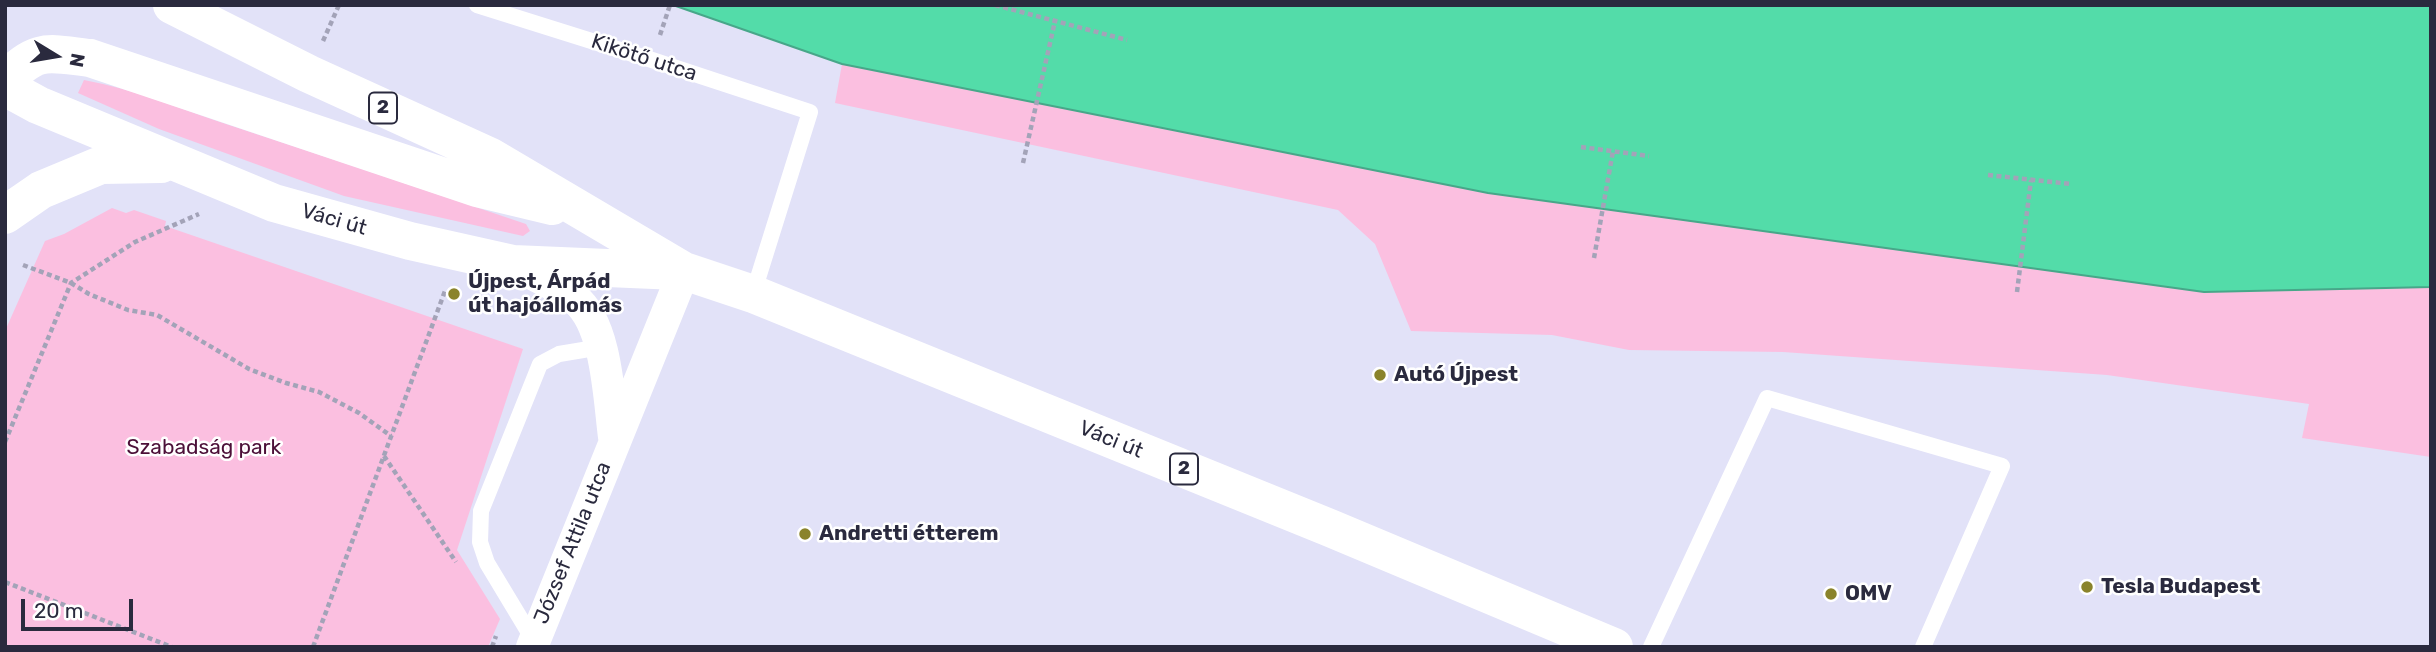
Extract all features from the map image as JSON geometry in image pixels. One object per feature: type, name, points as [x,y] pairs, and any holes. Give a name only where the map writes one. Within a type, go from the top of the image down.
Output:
[{"type":"main road","name":"Váci út","points":[[172,5],[309,74],[491,158],[684,271],[753,294],[1614,647]]},
{"type":"main road","points":[[5,80],[22,64],[44,52],[90,58],[477,188],[592,215]]},
{"type":"main road","name":"Váci út","points":[[5,87],[38,105],[274,203],[411,241],[513,264],[684,271]]},
{"type":"main road","points":[[5,215],[41,190],[101,165],[179,165]]},
{"type":"street","name":"József Attila utca","points":[[513,264],[576,300],[590,316],[601,347],[615,438]]},
{"type":"street","name":"József Attila utca","points":[[538,645],[615,438],[684,271]]},
{"type":"lane","name":"Kikötő utca","points":[[477,5],[810,112],[753,294]]},
{"type":"lane","points":[[538,645],[488,563],[480,542],[481,511],[540,364],[559,354],[601,347]]},
{"type":"lane","points":[[1651,647],[1767,398],[2002,466],[1923,647]]},
{"type":"path","points":[[332,22],[339,5]]},
{"type":"path","points":[[995,5],[1127,40]]},
{"type":"path","points":[[1023,163],[1055,21]]},
{"type":"path","points":[[1581,146],[1649,156]]},
{"type":"path","points":[[1594,258],[1613,151]]},
{"type":"path","points":[[1987,175],[2071,184]]},
{"type":"path","points":[[2017,292],[2031,180]]},
{"type":"path","points":[[5,442],[71,283],[135,242],[200,214]]},
{"type":"path","points":[[23,265],[71,283],[89,294],[128,310],[157,315],[249,369],[319,392],[359,413],[391,436]]},
{"type":"path","points":[[313,647],[445,291]]},
{"type":"path","points":[[384,456],[462,572]]},
{"type":"path","points":[[5,582],[172,647]]},
{"type":"path","points":[[492,647],[498,631]]},
{"type":"green space","points":[[842,64],[1488,193],[2204,292],[2431,287],[2431,457],[2302,438],[2309,404],[2107,375],[1783,352],[1629,350],[1552,335],[1411,331],[1375,244],[1338,210],[835,103]]},
{"type":"green space","points":[[84,80],[140,94],[526,224],[530,231],[523,236],[344,196],[159,129],[78,93]]},
{"type":"green space","name":"Szabadság park","points":[[112,208],[126,213],[134,210],[166,221],[165,226],[523,349],[457,550],[500,619],[488,647],[5,647],[5,331],[45,241],[64,234]]},
{"type":"shaded area","points":[[673,5],[2431,5],[2431,287],[2204,292],[1488,193],[842,64]]},
{"type":"place","name":"Újpest, Árpád út hajóállomás","points":[[454,294]]},
{"type":"place","name":"Autó Újpest","points":[[1380,375]]},
{"type":"place","name":"Andretti étterem","points":[[805,534]]},
{"type":"place","name":"Tesla Budapest","points":[[2087,587]]},
{"type":"place","name":"OMV","points":[[1831,594]]}]
